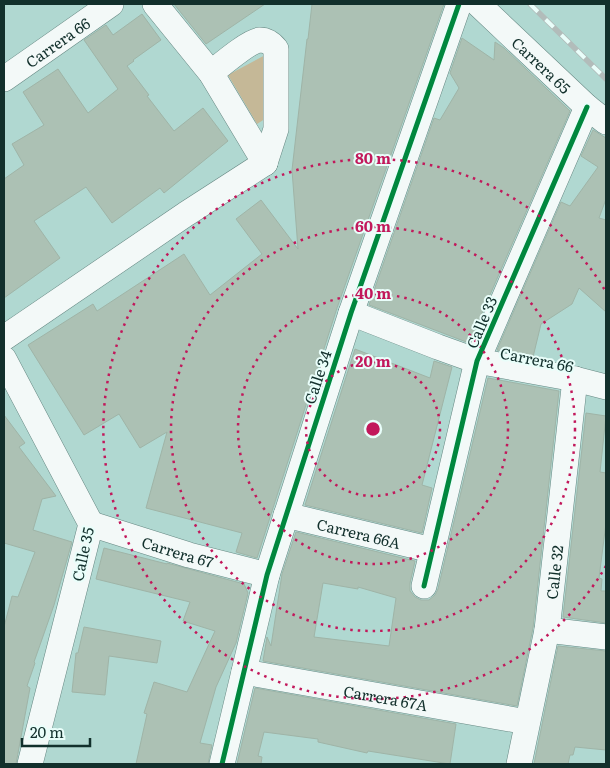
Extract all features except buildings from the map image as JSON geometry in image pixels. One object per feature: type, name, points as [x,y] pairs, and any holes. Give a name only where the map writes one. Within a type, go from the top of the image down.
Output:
[{"type":"street","name":"Carrera 66","points":[[4,79],[111,4]]},
{"type":"street","points":[[155,4],[211,73],[264,163]]},
{"type":"street","name":"Calle 34","points":[[222,764],[267,575],[351,313],[459,4]]},
{"type":"street","name":"Carrera 65","points":[[478,4],[597,114]]},
{"type":"street","points":[[4,338],[264,163],[276,129],[276,50],[270,42],[261,40],[252,43],[211,73]]},
{"type":"street","name":"Calle 33","points":[[424,586],[478,361],[597,114]]},
{"type":"street","name":"Carrera 66","points":[[351,313],[438,348],[478,361],[575,379],[606,387]]},
{"type":"street","name":"Calle 35","points":[[4,359],[91,524],[30,764]]},
{"type":"street","name":"Calle 32","points":[[519,764],[546,630],[575,379]]},
{"type":"street","name":"Carrera 66A","points":[[286,515],[432,550]]},
{"type":"street","name":"Carrera 67","points":[[91,524],[190,555],[267,575]]},
{"type":"street","points":[[546,630],[606,637]]},
{"type":"street","name":"Carrera 67A","points":[[244,672],[527,722]]},
{"type":"shaded area","points":[[269,53],[268,117],[257,124],[228,75]]},
{"type":"railway","points":[[530,4],[606,79]]},
{"type":"cycle path","points":[[222,764],[267,575],[351,313],[459,4]]},
{"type":"cycle path","points":[[424,586],[477,361],[587,107]]}]
